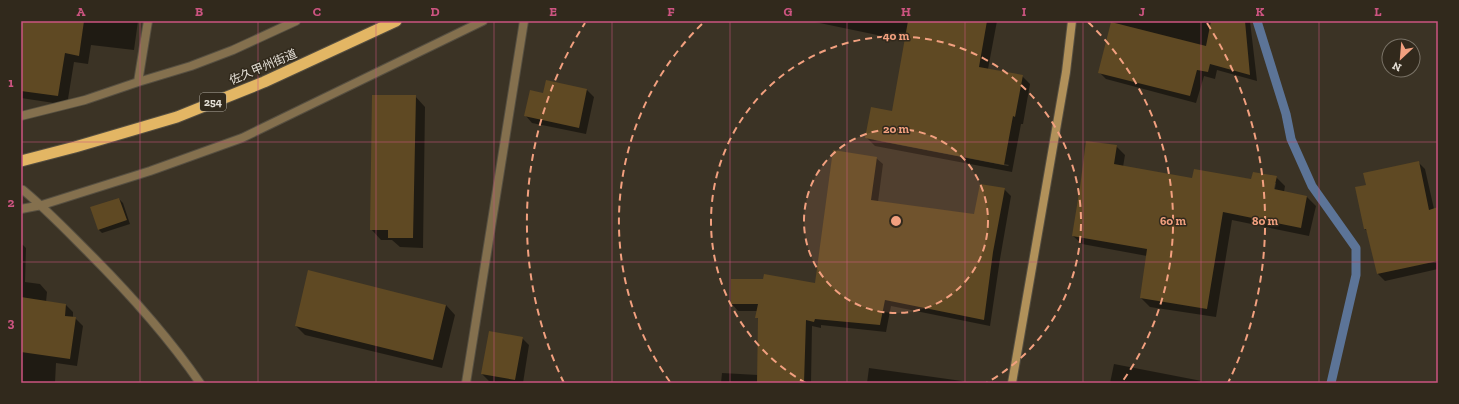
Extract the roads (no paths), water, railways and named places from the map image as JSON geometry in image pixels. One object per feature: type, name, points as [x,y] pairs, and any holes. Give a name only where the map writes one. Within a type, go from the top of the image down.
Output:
[{"type":"highway","name":"佐久甲州街道","points":[[21,161],[177,117],[264,82],[396,21]]},
{"type":"main road","points":[[1012,383],[1066,72],[1072,21]]},
{"type":"street","points":[[138,82],[148,21]]},
{"type":"street","points":[[21,116],[85,100],[191,66],[233,50],[296,21]]},
{"type":"street","points":[[21,209],[42,206],[150,171],[242,138],[483,21]]},
{"type":"street","points":[[466,383],[524,21]]},
{"type":"street","points":[[24,190],[124,288],[168,340],[200,383]]},
{"type":"waterway","points":[[1257,21],[1286,114],[1291,139],[1312,186],[1356,248],[1356,275],[1331,383]]}]
